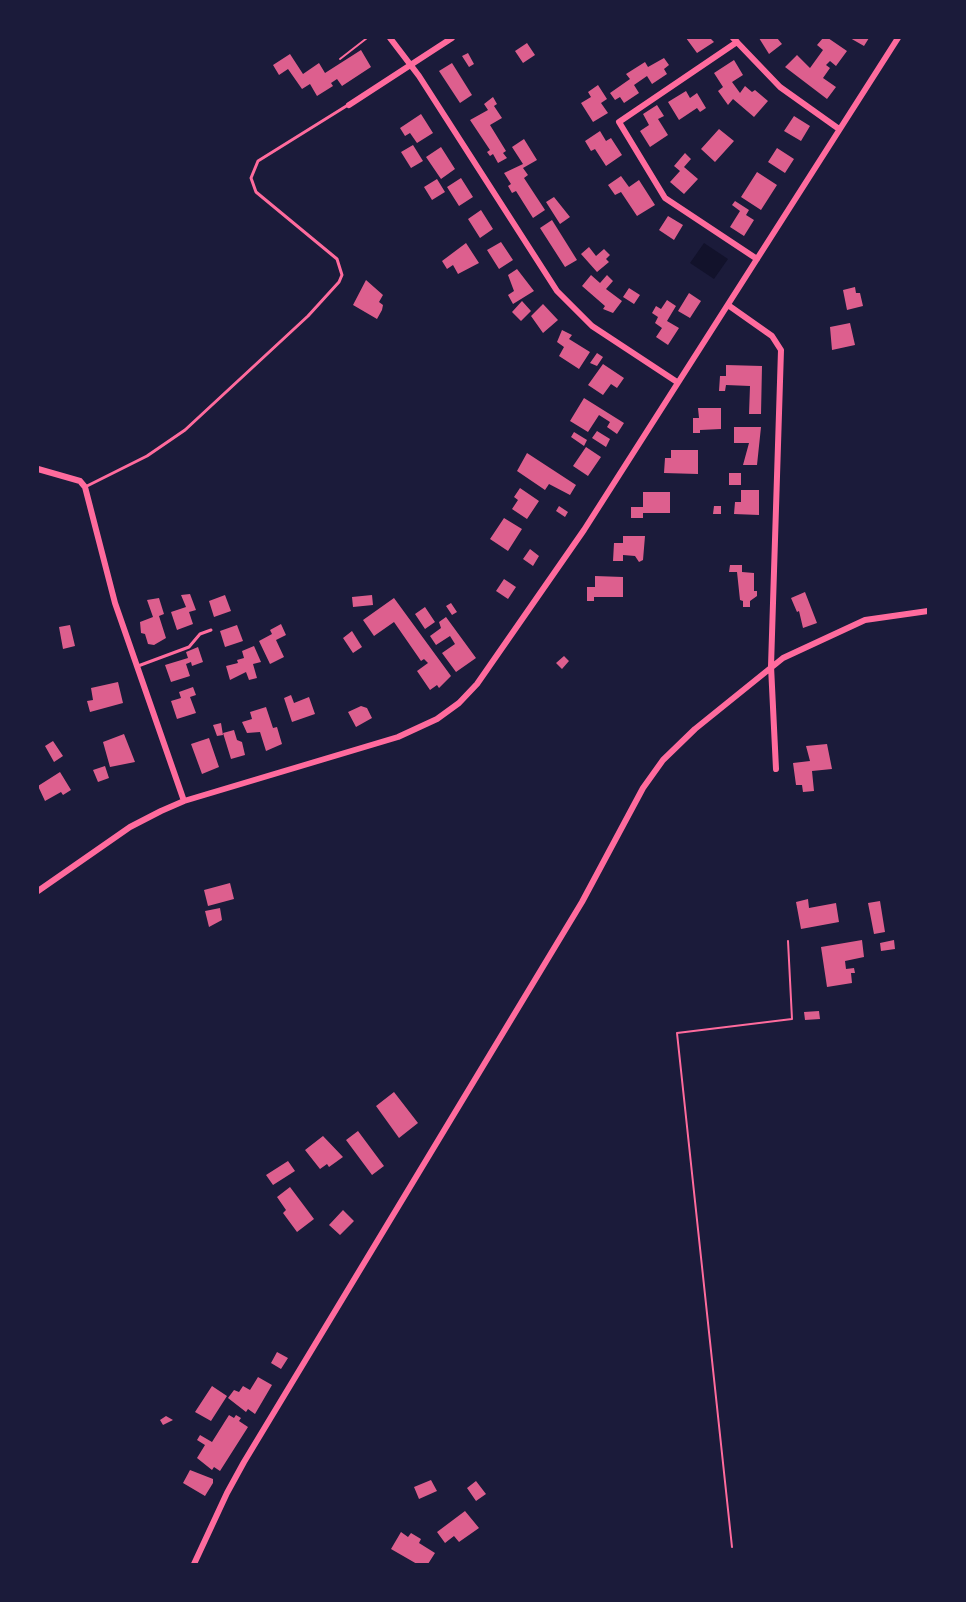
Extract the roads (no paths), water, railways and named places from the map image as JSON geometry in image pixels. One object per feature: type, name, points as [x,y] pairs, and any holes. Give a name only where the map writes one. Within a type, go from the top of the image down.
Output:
[{"type":"street","points":[[390,38],[410,65],[557,291],[592,326],[677,382]]},
{"type":"street","points":[[348,105],[452,38]]},
{"type":"street","points":[[38,891],[130,827],[184,801],[398,737],[437,719],[459,703],[477,684],[523,621],[898,38]]},
{"type":"street","points":[[757,260],[665,198],[619,122],[735,40],[780,87],[839,129]]},
{"type":"street","points":[[728,305],[771,336],[781,350],[771,666],[776,768]]},
{"type":"street","points":[[38,469],[80,481],[85,486],[115,603],[184,801]]},
{"type":"street","points":[[194,1564],[244,1462],[582,902],[643,788],[663,760],[771,666],[791,653],[865,620],[928,611]]},
{"type":"lane","points":[[85,486],[147,456],[184,430],[308,316],[339,282],[342,275],[337,259],[256,192],[251,178],[258,161],[348,105]]},
{"type":"lane","points":[[136,666],[189,647],[200,634],[211,630]]}]
